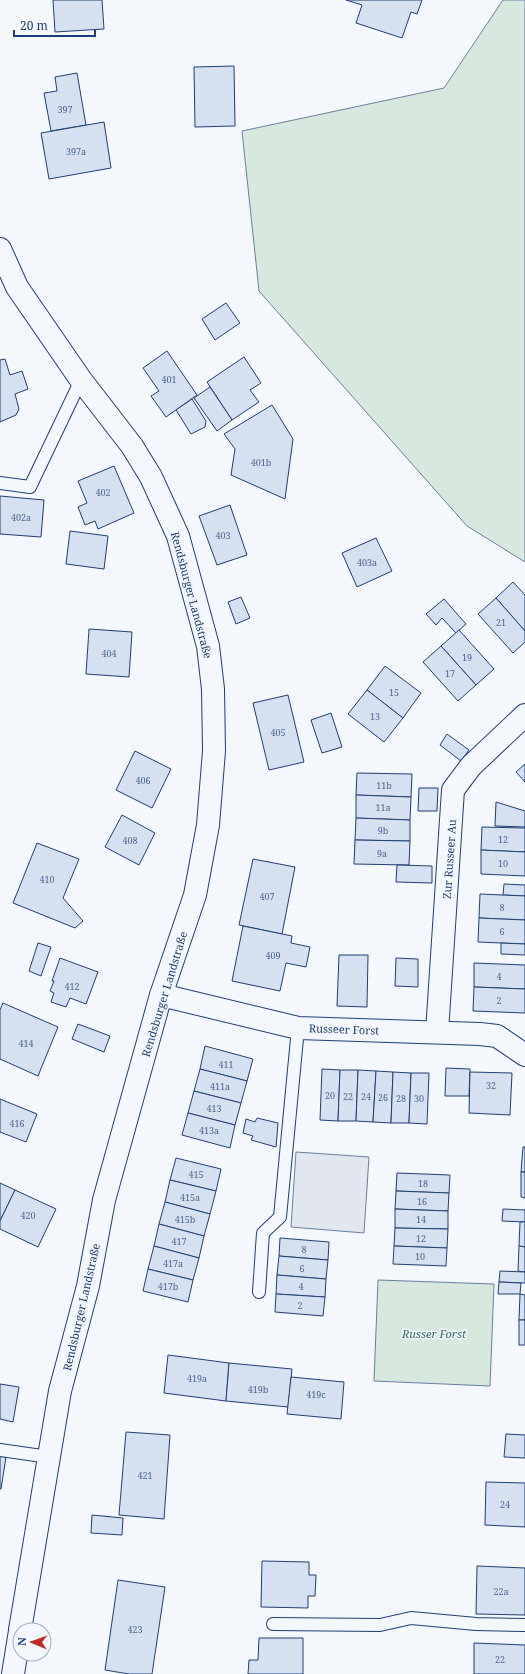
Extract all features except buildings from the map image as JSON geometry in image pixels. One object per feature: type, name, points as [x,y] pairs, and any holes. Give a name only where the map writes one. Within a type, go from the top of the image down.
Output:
[{"type":"street","name":"Rendsburger Landstraße","points":[[0,249],[17,287],[81,380],[132,446],[151,477],[178,536],[208,646],[213,689],[214,750],[208,825],[195,895],[161,995],[104,1200],[88,1286],[60,1391],[22,1622]]},
{"type":"street","name":"Zur Russeer Au","points":[[437,1032],[453,790],[471,766],[525,715]]},
{"type":"street","name":"Russeer Forst","points":[[161,995],[298,1028],[437,1032],[497,1036],[525,1055]]},
{"type":"street","name":"Rendsburger Landstraße","points":[[13,1674],[15,1662]]},
{"type":"lane","points":[[0,483],[30,487],[81,380]]},
{"type":"lane","points":[[259,1292],[263,1233],[280,1216],[298,1028]]},
{"type":"lane","points":[[0,1450],[49,1457]]},
{"type":"lane","points":[[273,1624],[380,1625],[411,1618],[476,1624],[525,1625]]},
{"type":"green space","points":[[503,0],[525,0],[525,562],[467,526],[259,291],[242,131],[444,88]]},
{"type":"green space","name":"Russer Forst","points":[[378,1280],[494,1284],[490,1386],[374,1381]]},
{"type":"shaded area","points":[[296,1152],[369,1157],[364,1233],[291,1227]]}]
